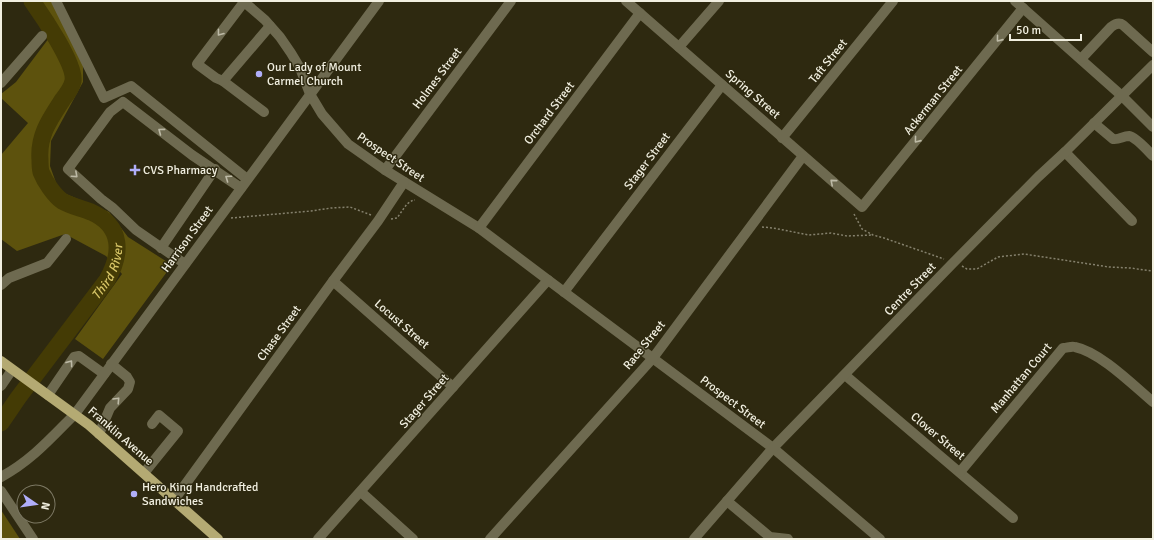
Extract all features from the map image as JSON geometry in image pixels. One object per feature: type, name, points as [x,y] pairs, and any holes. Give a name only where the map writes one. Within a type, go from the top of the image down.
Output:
[{"type":"main road","name":"Franklin Avenue","points":[[1,361],[75,414],[218,539]]},
{"type":"street","points":[[56,1],[104,98],[131,86],[247,179]]},
{"type":"street","name":"Harrison Street","points":[[1,477],[17,468],[36,454],[75,414],[247,179],[380,1]]},
{"type":"street","name":"Holmes Street","points":[[385,170],[511,1]]},
{"type":"street","name":"Spring Street","points":[[626,1],[803,156],[858,209]]},
{"type":"street","points":[[679,47],[719,1]]},
{"type":"street","name":"Taft Street","points":[[782,138],[893,1]]},
{"type":"street","points":[[1015,1],[1122,96],[1153,127]]},
{"type":"street","points":[[243,2],[197,64],[216,78],[223,81],[264,112]]},
{"type":"street","name":"Prospect Street","points":[[243,2],[280,37],[300,68],[310,94],[322,114],[348,144],[385,170],[479,228],[773,448],[880,539]]},
{"type":"street","name":"Ackerman Street","points":[[858,209],[1023,8]]},
{"type":"street","name":"Orchard Street","points":[[479,228],[640,13]]},
{"type":"street","points":[[1081,59],[1111,27],[1118,23],[1123,25],[1153,52]]},
{"type":"street","points":[[223,81],[270,26]]},
{"type":"street","points":[[1,83],[42,36]]},
{"type":"street","name":"Centre Street","points":[[694,539],[773,448],[953,262],[1153,65]]},
{"type":"street","name":"Stager Street","points":[[564,292],[722,85]]},
{"type":"street","points":[[185,264],[136,230],[68,169],[110,112],[123,102],[192,155],[215,169],[241,188]]},
{"type":"street","points":[[1094,123],[1113,139],[1117,140],[1127,136],[1133,137],[1153,156]]},
{"type":"street","points":[[1065,152],[1132,221]]},
{"type":"street","name":"Race Street","points":[[490,539],[653,358],[803,156]]},
{"type":"street","points":[[161,248],[215,169]]},
{"type":"street","name":"Chase Street","points":[[174,500],[378,221],[404,182]]},
{"type":"street","points":[[1,285],[10,278],[47,263],[66,239]]},
{"type":"street","name":"Stager Street","points":[[318,539],[548,280]]},
{"type":"street","name":"Locust Street","points":[[333,281],[453,387]]},
{"type":"street","name":"Manhattan Court","points":[[960,472],[1063,348],[1073,346],[1089,351],[1114,369],[1153,402]]},
{"type":"street","points":[[45,392],[74,357],[79,356],[104,374]]},
{"type":"street","points":[[99,434],[110,408],[128,389],[130,382],[127,377],[111,364]]},
{"type":"street","points":[[1,386],[16,372]]},
{"type":"street","name":"Clover Street","points":[[845,375],[1013,518]]},
{"type":"street","points":[[144,473],[178,431],[159,415],[152,424]]},
{"type":"street","points":[[1,492],[33,539]]},
{"type":"street","points":[[361,492],[413,539]]},
{"type":"street","points":[[727,501],[770,537],[788,539]]},
{"type":"path","points":[[218,220],[350,207],[370,214],[378,221],[397,218],[407,204],[413,200],[418,201]]},
{"type":"path","points":[[858,209],[862,229],[873,235],[953,262],[967,269],[976,269],[998,257],[1024,254],[1109,267],[1153,271]]},
{"type":"path","points":[[749,229],[760,227],[774,228],[809,235],[831,233],[847,236],[873,235]]},
{"type":"shaded area","points":[[32,1],[54,1],[83,65],[83,82],[51,141],[50,166],[59,191],[109,212],[128,237],[172,265],[103,359],[75,339],[122,274],[106,256],[65,234],[17,251],[1,239],[1,155],[28,123],[1,98],[1,94],[16,82],[52,32]]},
{"type":"shaded area","points":[[1,510],[20,539],[1,539]]},
{"type":"waterway","name":"Third River","points":[[1,423],[18,398],[107,280],[112,270],[117,251],[117,242],[109,225],[91,212],[62,201],[50,188],[41,172],[40,151],[43,135],[49,120],[72,86],[73,74],[64,52],[32,1]]},
{"type":"place","name":"Our Lady of Mount Carmel Church","points":[[259,74]]},
{"type":"place","name":"CVS Pharmacy","points":[[135,170]]},
{"type":"place","name":"Hero King Handcrafted Sandwiches","points":[[134,494]]}]
